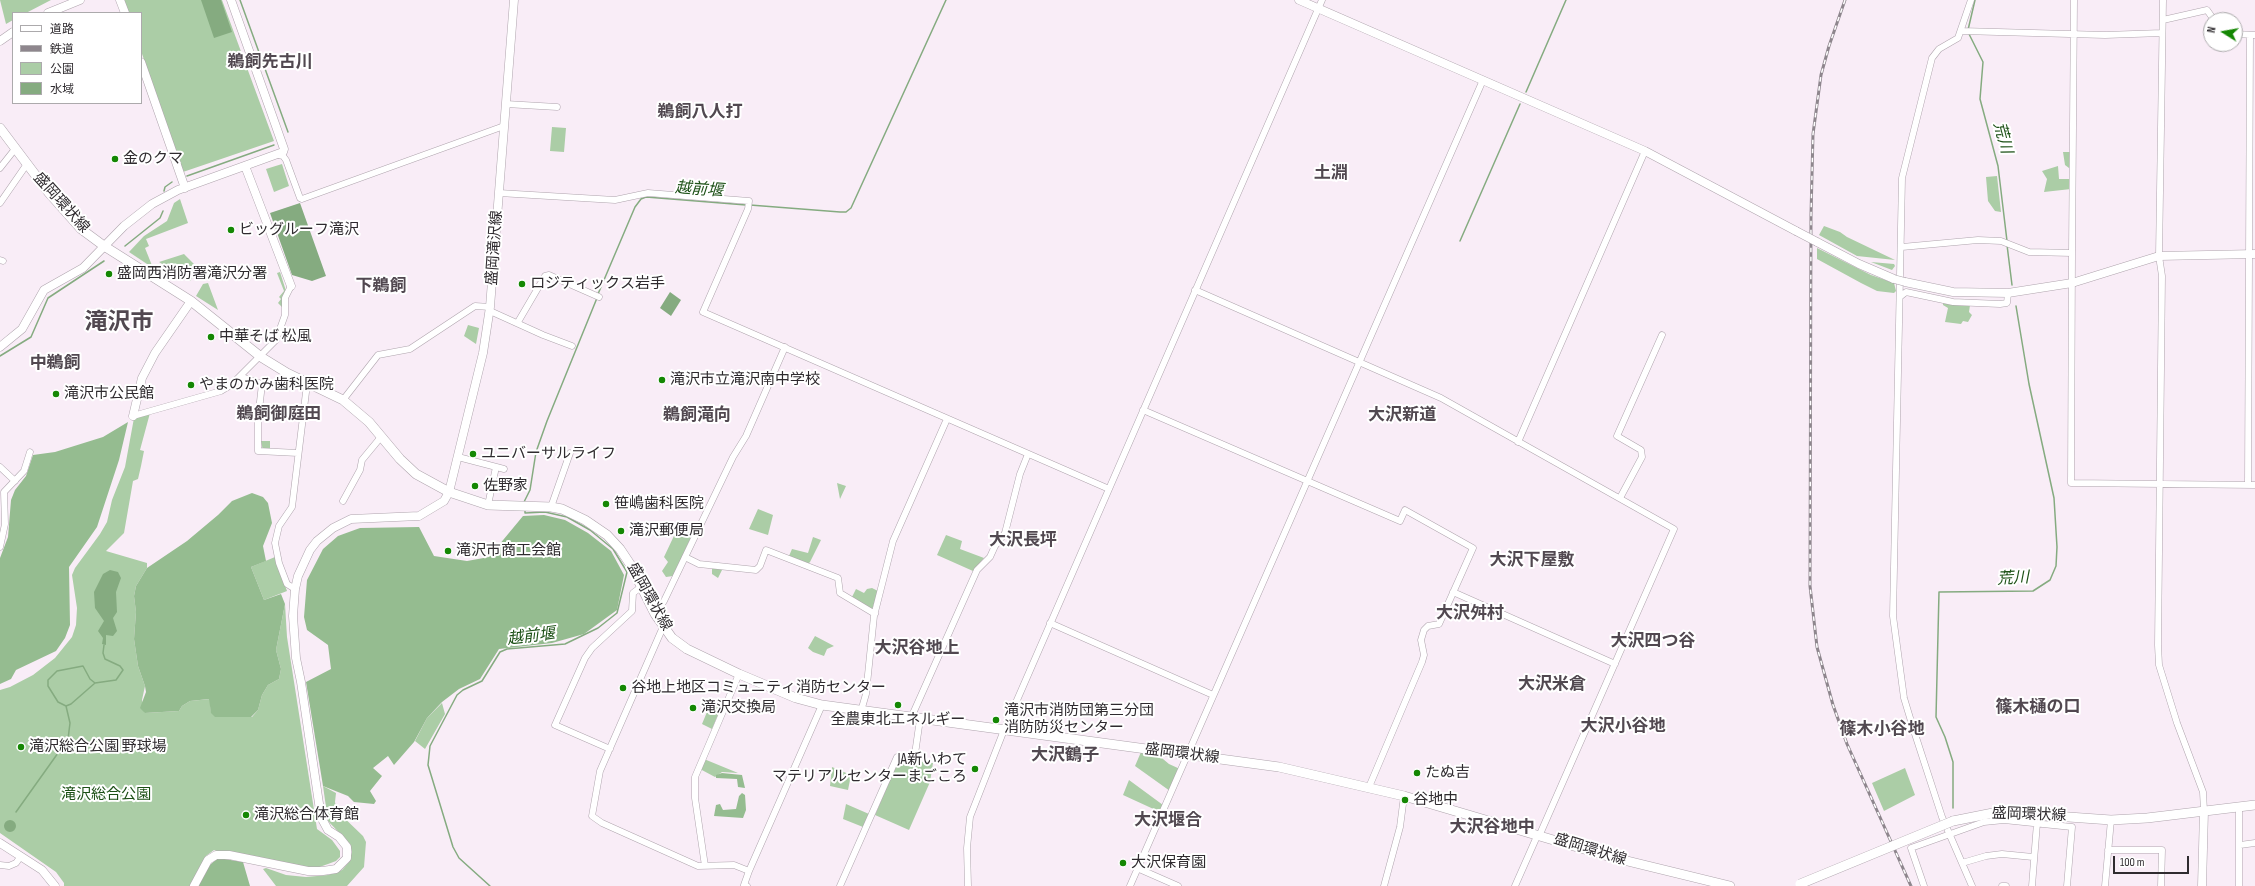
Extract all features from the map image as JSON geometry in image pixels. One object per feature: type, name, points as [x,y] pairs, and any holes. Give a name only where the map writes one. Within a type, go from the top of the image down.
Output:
[{"type":"main road","name":"盛岡環状線","points":[[0,128],[67,214],[81,229],[104,246],[191,302],[261,357],[308,384],[343,400],[369,422],[416,474],[449,492],[488,505],[551,507],[572,513],[607,535],[620,549],[630,564],[655,614],[672,638],[687,650],[784,694],[822,706],[1280,767],[1404,796],[1539,834],[1611,857],[1710,884],[1730,886]]},
{"type":"main road","name":"盛岡環状線","points":[[1796,885],[1953,821],[1983,814],[2015,812],[2111,820],[2147,818],[2255,805]]},
{"type":"street","points":[[50,12],[80,0]]},
{"type":"street","points":[[120,0],[125,12]]},
{"type":"street","points":[[0,347],[22,330],[44,290],[83,268],[124,226],[152,204],[185,188],[280,155],[284,149],[231,0]]},
{"type":"street","name":"盛岡滝沢線","points":[[449,492],[484,353],[490,309],[514,0]]},
{"type":"street","points":[[1299,0],[1645,151],[1859,264],[1894,279],[1905,282],[1953,292],[2008,293],[2072,283],[2159,256],[2252,254]]},
{"type":"street","points":[[968,886],[967,848],[970,818],[1004,730],[1322,0]]},
{"type":"street","points":[[1966,32],[1971,0]]},
{"type":"street","points":[[2074,0],[2071,483],[2252,485],[2253,35],[2243,34]]},
{"type":"street","points":[[2163,0],[2159,256],[2162,276],[2158,645],[2159,665],[2177,723],[2203,792],[2204,811],[2202,886]]},
{"type":"street","points":[[2163,20],[2207,10],[2208,12]]},
{"type":"street","points":[[1972,886],[1950,834],[1922,759],[1904,698],[1893,616],[1901,296],[1902,178],[1932,58],[1939,49],[1966,32],[2074,34],[2162,33]]},
{"type":"street","points":[[0,41],[12,33]]},
{"type":"street","points":[[142,65],[185,188]]},
{"type":"street","points":[[1130,886],[1483,80]]},
{"type":"street","points":[[506,104],[557,107]]},
{"type":"street","points":[[280,155],[286,160],[300,198],[302,199],[504,126]]},
{"type":"street","points":[[0,168],[15,149]]},
{"type":"street","points":[[1518,442],[1645,151]]},
{"type":"street","points":[[0,203],[27,164]]},
{"type":"street","points":[[132,416],[221,391],[242,376],[276,340],[285,315],[287,291],[291,286],[245,166]]},
{"type":"street","points":[[499,193],[615,200],[648,193],[749,201],[749,205],[703,312],[1109,489]]},
{"type":"street","points":[[1902,247],[1978,240],[2006,242],[2029,252],[2072,253]]},
{"type":"street","points":[[518,322],[545,276],[549,275],[598,296]]},
{"type":"street","points":[[1195,290],[1441,398],[1674,529],[1515,886]]},
{"type":"street","points":[[1901,296],[1906,292],[1953,302],[2000,304],[2007,303],[2008,293]]},
{"type":"street","points":[[132,416],[142,378],[155,353],[191,302]]},
{"type":"street","points":[[343,400],[378,355],[410,349],[475,306],[490,309],[543,335],[572,346]]},
{"type":"street","points":[[1620,498],[1642,457],[1641,450],[1617,436],[1662,335]]},
{"type":"street","points":[[655,614],[664,601],[733,457],[746,436],[785,347]]},
{"type":"street","points":[[242,376],[262,384],[258,419],[258,452],[298,452]]},
{"type":"street","points":[[295,589],[287,584],[279,562],[276,543],[279,526],[292,504],[308,384]]},
{"type":"street","points":[[1143,410],[1400,521],[1405,510],[1473,548],[1439,624],[1428,626],[1424,630],[1421,640],[1424,655],[1422,662],[1369,787]]},
{"type":"street","points":[[861,711],[866,694],[875,614],[893,541],[947,419]]},
{"type":"street","points":[[343,501],[360,470],[362,460],[381,437]]},
{"type":"street","points":[[0,547],[4,492],[24,471],[30,452]]},
{"type":"street","points":[[551,507],[570,453]]},
{"type":"street","points":[[840,886],[897,757],[911,758],[915,754],[915,719],[977,570],[990,557],[995,546],[1005,533],[1020,474],[1028,454]]},
{"type":"street","points":[[458,457],[504,469]]},
{"type":"street","points":[[0,467],[15,481]]},
{"type":"street","points":[[488,505],[496,467]]},
{"type":"street","points":[[194,886],[208,860],[216,855],[229,855],[308,871],[336,869],[347,858],[347,847],[338,837],[328,830],[321,817],[296,658],[292,616],[298,576],[310,550],[317,541],[333,528],[351,519],[419,516],[444,501],[449,492]]},
{"type":"street","points":[[685,557],[699,564],[756,570],[760,566],[766,550],[838,578],[840,593],[875,614]]},
{"type":"street","points":[[610,749],[555,725],[585,658],[592,648],[632,610],[633,593],[641,587]]},
{"type":"street","points":[[1453,592],[1615,664]]},
{"type":"street","points":[[1050,624],[1213,695]]},
{"type":"street","points":[[663,627],[600,771],[592,816],[602,823],[698,866],[734,865],[749,871]]},
{"type":"street","points":[[705,866],[695,798],[695,778],[739,674]]},
{"type":"street","points":[[746,886],[744,885],[749,871],[822,706]]},
{"type":"street","points":[[1384,886],[1400,827],[1404,796]]},
{"type":"street","points":[[2239,807],[2239,886]]},
{"type":"street","points":[[1924,886],[1911,848],[1950,834],[1990,822],[2004,820],[2072,827],[2067,886]]},
{"type":"street","points":[[2105,886],[2111,820]]},
{"type":"street","points":[[2032,886],[2036,823]]},
{"type":"street","points":[[0,843],[42,870],[55,886]]},
{"type":"street","points":[[2240,846],[2255,843]]},
{"type":"street","points":[[2108,850],[2162,850],[2161,886]]},
{"type":"street","points":[[1962,863],[1986,856],[2002,854],[2033,856]]},
{"type":"street","points":[[0,864],[8,866],[16,863],[21,856]]},
{"type":"street","points":[[1137,868],[1178,886]]},
{"type":"green space","points":[[0,0],[51,0],[28,12],[12,12],[12,21],[6,24]]},
{"type":"green space","points":[[123,0],[222,0],[274,141],[183,172],[142,54],[142,12],[128,12]]},
{"type":"green space","points":[[552,127],[566,128],[564,152],[550,151]]},
{"type":"green space","points":[[2063,152],[2072,152],[2072,167],[2069,168],[2065,165]]},
{"type":"green space","points":[[282,164],[289,186],[274,192],[266,169]]},
{"type":"green space","points":[[2058,166],[2059,179],[2072,179],[2071,189],[2044,192],[2047,179],[2042,171]]},
{"type":"green space","points":[[1997,176],[2001,212],[1995,211],[1988,201],[1986,177]]},
{"type":"green space","points":[[180,199],[188,223],[146,239],[149,246],[145,248],[153,268],[129,252],[144,236],[167,221],[174,203]]},
{"type":"green space","points":[[1824,226],[1840,232],[1847,237],[1895,260],[1857,256],[1819,235]]},
{"type":"green space","points":[[1817,248],[1871,275],[1894,283],[1896,291],[1894,293],[1877,291],[1861,283],[1817,259]]},
{"type":"green space","points":[[184,254],[199,269],[190,281],[159,262]]},
{"type":"green space","points":[[1871,262],[1894,264],[1895,266],[1892,270]]},
{"type":"green space","points":[[280,272],[286,291],[283,308],[278,303],[281,299],[279,297],[284,291],[277,273]]},
{"type":"green space","points":[[208,283],[218,310],[196,296],[203,284]]},
{"type":"green space","points":[[1943,303],[1970,305],[1969,312],[1972,315],[1968,322],[1963,321],[1961,324],[1945,322],[1948,308],[1943,305]]},
{"type":"green space","points":[[468,325],[479,328],[476,344],[464,336]]},
{"type":"green space","name":"滝沢総合公園","points":[[150,413],[140,450],[144,451],[141,466],[138,479],[133,481],[124,533],[106,551],[147,563],[147,568],[136,586],[134,596],[136,612],[134,639],[138,666],[145,686],[142,700],[145,713],[179,711],[182,706],[190,701],[210,699],[211,712],[252,717],[258,710],[262,695],[268,685],[279,679],[281,669],[276,650],[285,604],[287,637],[317,829],[332,840],[340,851],[340,857],[336,861],[308,871],[224,854],[214,850],[206,856],[192,886],[64,886],[64,883],[56,872],[0,833],[0,690],[10,687],[33,675],[55,658],[72,637],[76,625],[77,608],[72,575],[75,568],[107,522],[112,500],[125,467],[134,418]]},
{"type":"green space","points":[[261,441],[270,441],[270,451],[263,451]]},
{"type":"green space","points":[[837,483],[846,486],[840,499]]},
{"type":"green space","points":[[758,509],[773,515],[768,535],[749,529]]},
{"type":"green space","points":[[681,521],[696,527],[673,576],[666,577],[662,571],[668,562],[664,557]]},
{"type":"green space","points":[[946,535],[962,541],[960,549],[984,558],[973,571],[937,555]]},
{"type":"green space","points":[[813,537],[821,540],[808,564],[789,556],[792,549],[808,553]]},
{"type":"green space","points":[[275,557],[287,591],[264,600],[251,567]]},
{"type":"green space","points":[[712,567],[723,568],[718,578],[712,574]]},
{"type":"green space","points":[[872,588],[878,591],[872,610],[852,597],[856,589],[864,593],[867,589]]},
{"type":"green space","points":[[815,636],[834,646],[827,649],[824,656],[813,652],[808,648]]},
{"type":"green space","points":[[712,700],[722,705],[712,729],[702,724]]},
{"type":"green space","points":[[442,703],[445,714],[425,749],[415,741],[427,718]]},
{"type":"green space","points":[[1141,752],[1157,754],[1169,764],[1180,769],[1170,791],[1135,766]]},
{"type":"green space","points":[[704,759],[738,773],[722,772],[715,777],[700,769]]},
{"type":"green space","points":[[899,759],[933,763],[930,782],[909,830],[875,815]]},
{"type":"green space","points":[[832,767],[851,775],[848,790],[830,786]]},
{"type":"green space","points":[[1905,768],[1915,795],[1884,811],[1872,783]]},
{"type":"green space","points":[[1129,780],[1163,805],[1160,812],[1123,795]]},
{"type":"green space","points":[[323,786],[336,793],[335,802],[337,811],[363,836],[366,842],[364,867],[347,886],[276,886],[263,869],[266,868],[286,875],[306,877],[328,875],[342,870],[349,862],[352,852],[350,844],[328,821]]},
{"type":"green space","points":[[846,804],[869,814],[863,827],[843,819]]},
{"type":"shaded area","points":[[128,422],[119,460],[97,527],[69,567],[70,625],[65,638],[56,651],[16,670],[11,679],[0,684],[0,558],[8,537],[11,500],[15,490],[26,476],[33,455],[55,452],[103,437]]},
{"type":"shaded area","points":[[252,493],[263,497],[268,503],[272,523],[263,546],[266,561],[251,567],[264,600],[281,594],[285,604],[276,650],[281,669],[279,679],[268,685],[262,695],[258,710],[251,717],[215,717],[211,713],[209,699],[190,701],[182,706],[179,711],[145,713],[140,708],[146,692],[138,666],[134,639],[136,612],[134,596],[136,586],[147,568],[187,541],[232,501]]},
{"type":"shaded area","points":[[544,515],[565,520],[588,533],[611,551],[624,575],[617,610],[584,634],[552,643],[499,649],[480,679],[459,689],[442,702],[427,718],[414,742],[394,765],[388,756],[373,768],[382,776],[370,791],[376,801],[374,804],[354,802],[348,796],[323,786],[306,682],[331,669],[328,645],[307,630],[304,617],[307,580],[323,549],[338,536],[360,528],[419,527],[434,556],[467,561],[489,557],[523,516]]},
{"type":"shaded area","points":[[722,773],[742,775],[745,788],[738,787],[737,779],[716,778],[716,775]]},
{"type":"shaded area","points":[[742,793],[745,795],[746,810],[743,818],[714,816],[716,805],[720,804],[723,810],[736,809],[739,796]]},
{"type":"shaded area","points":[[218,858],[243,862],[250,886],[198,886],[205,869]]},
{"type":"water","points":[[201,0],[221,0],[232,32],[214,38]]},
{"type":"water","points":[[300,203],[326,276],[312,281],[292,275],[270,213]]},
{"type":"water","points":[[670,292],[681,300],[671,316],[660,308]]},
{"type":"water","points":[[110,570],[118,572],[121,578],[116,592],[117,612],[113,618],[117,631],[113,636],[106,635],[106,645],[102,644],[103,638],[98,631],[104,621],[95,608],[94,592],[103,574]]},
{"type":"water","points":[[10,820],[14,822],[16,826],[14,830],[10,832],[6,830],[4,826],[6,822]]},
{"type":"waterway","points":[[240,0],[288,132]]},
{"type":"waterway","name":"越前堰","points":[[750,205],[840,212],[846,212],[851,208],[946,0]]},
{"type":"waterway","points":[[1526,92],[1566,0]]},
{"type":"waterway","name":"荒川","points":[[1968,30],[1975,0]]},
{"type":"waterway","name":"荒川","points":[[1969,34],[1983,62],[1980,99],[1998,166],[2007,241]]},
{"type":"waterway","points":[[1460,241],[1520,104]]},
{"type":"waterway","points":[[187,176],[274,145]]},
{"type":"waterway","points":[[164,191],[165,187],[172,182]]},
{"type":"waterway","name":"越前堰","points":[[598,294],[635,207],[641,199],[646,197],[746,205]]},
{"type":"waterway","points":[[125,246],[160,218],[163,211]]},
{"type":"waterway","name":"荒川","points":[[2007,245],[2012,285]]},
{"type":"waterway","points":[[0,356],[31,337],[48,298],[104,261]]},
{"type":"waterway","name":"越前堰","points":[[524,502],[530,490],[536,452],[547,421],[597,298]]},
{"type":"waterway","name":"荒川","points":[[1953,808],[1953,762],[1945,737],[1936,717],[1939,592],[2033,591],[2050,580],[2056,566],[2057,547],[2054,498],[2029,384],[2016,306]]},
{"type":"waterway","name":"越前堰","points":[[490,886],[459,858],[453,847],[428,765],[430,746],[457,695],[463,690],[482,681],[500,652],[507,649],[565,644],[598,628],[617,613],[627,572],[613,549],[590,530],[567,517],[545,512],[525,513],[525,510]]},
{"type":"waterway","points":[[16,812],[68,739],[70,723],[66,706],[58,702],[48,686],[48,680],[57,671],[83,666],[90,679],[95,683],[116,680],[123,670],[120,666],[105,659],[103,653],[104,645]]},
{"type":"waterway","points":[[66,706],[71,704],[95,683]]},
{"type":"railway","points":[[1845,0],[1829,46],[1821,75],[1813,134],[1811,215],[1810,586],[1817,647],[1833,705],[1847,744],[1911,886]]},
{"type":"place","name":"金のクマ","points":[[115,159]]},
{"type":"place","name":"ビッグルーフ滝沢","points":[[231,230]]},
{"type":"place","name":"盛岡西消防署滝沢分署","points":[[109,274]]},
{"type":"place","name":"ロジティックス岩手","points":[[522,284]]},
{"type":"place","name":"中華そば 松風","points":[[211,337]]},
{"type":"place","name":"滝沢市立滝沢南中学校","points":[[662,380]]},
{"type":"place","name":"やまのかみ歯科医院","points":[[191,385]]},
{"type":"place","name":"滝沢市公民館","points":[[56,394]]},
{"type":"place","name":"ユニバーサルライフ","points":[[473,454]]},
{"type":"place","name":"佐野家","points":[[475,486]]},
{"type":"place","name":"笹嶋歯科医院","points":[[606,504]]},
{"type":"place","name":"滝沢郵便局","points":[[621,531]]},
{"type":"place","name":"滝沢市商工会館","points":[[448,551]]},
{"type":"place","name":"谷地上地区コミュニティ消防センター","points":[[623,688]]},
{"type":"place","name":"全農東北エネルギー","points":[[898,705]]},
{"type":"place","name":"滝沢交換局","points":[[693,708]]},
{"type":"place","name":"滝沢市消防団第三分団 消防防災センター","points":[[996,720]]},
{"type":"place","name":"滝沢総合公園 野球場","points":[[21,747]]},
{"type":"place","name":"JA新いわて マテリアルセンターまごころ","points":[[975,769]]},
{"type":"place","name":"たぬ吉","points":[[1417,773]]},
{"type":"place","name":"谷地中","points":[[1405,800]]},
{"type":"place","name":"滝沢総合体育館","points":[[246,815]]},
{"type":"place","name":"大沢保育園","points":[[1123,863]]},
{"type":"district","name":"鵜飼先古川","points":[[270,63]]},
{"type":"district","name":"鵜飼八人打","points":[[700,113]]},
{"type":"district","name":"土淵","points":[[1331,174]]},
{"type":"district","name":"下鵜飼","points":[[381,287]]},
{"type":"district","name":"滝沢市","points":[[119,323]]},
{"type":"district","name":"中鵜飼","points":[[55,364]]},
{"type":"district","name":"鵜飼御庭田","points":[[279,415]]},
{"type":"district","name":"鵜飼滝向","points":[[697,416]]},
{"type":"district","name":"大沢新道","points":[[1402,416]]},
{"type":"district","name":"大沢長坪","points":[[1023,541]]},
{"type":"district","name":"大沢下屋敷","points":[[1532,561]]},
{"type":"district","name":"大沢舛村","points":[[1470,614]]},
{"type":"district","name":"大沢四つ谷","points":[[1653,642]]},
{"type":"district","name":"大沢谷地上","points":[[917,649]]},
{"type":"district","name":"大沢米倉","points":[[1552,685]]},
{"type":"district","name":"篠木樋の口","points":[[2038,708]]},
{"type":"district","name":"大沢小谷地","points":[[1623,727]]},
{"type":"district","name":"篠木小谷地","points":[[1882,730]]},
{"type":"district","name":"大沢鶴子","points":[[1065,756]]},
{"type":"district","name":"大沢堰合","points":[[1168,821]]},
{"type":"district","name":"大沢谷地中","points":[[1492,828]]}]
